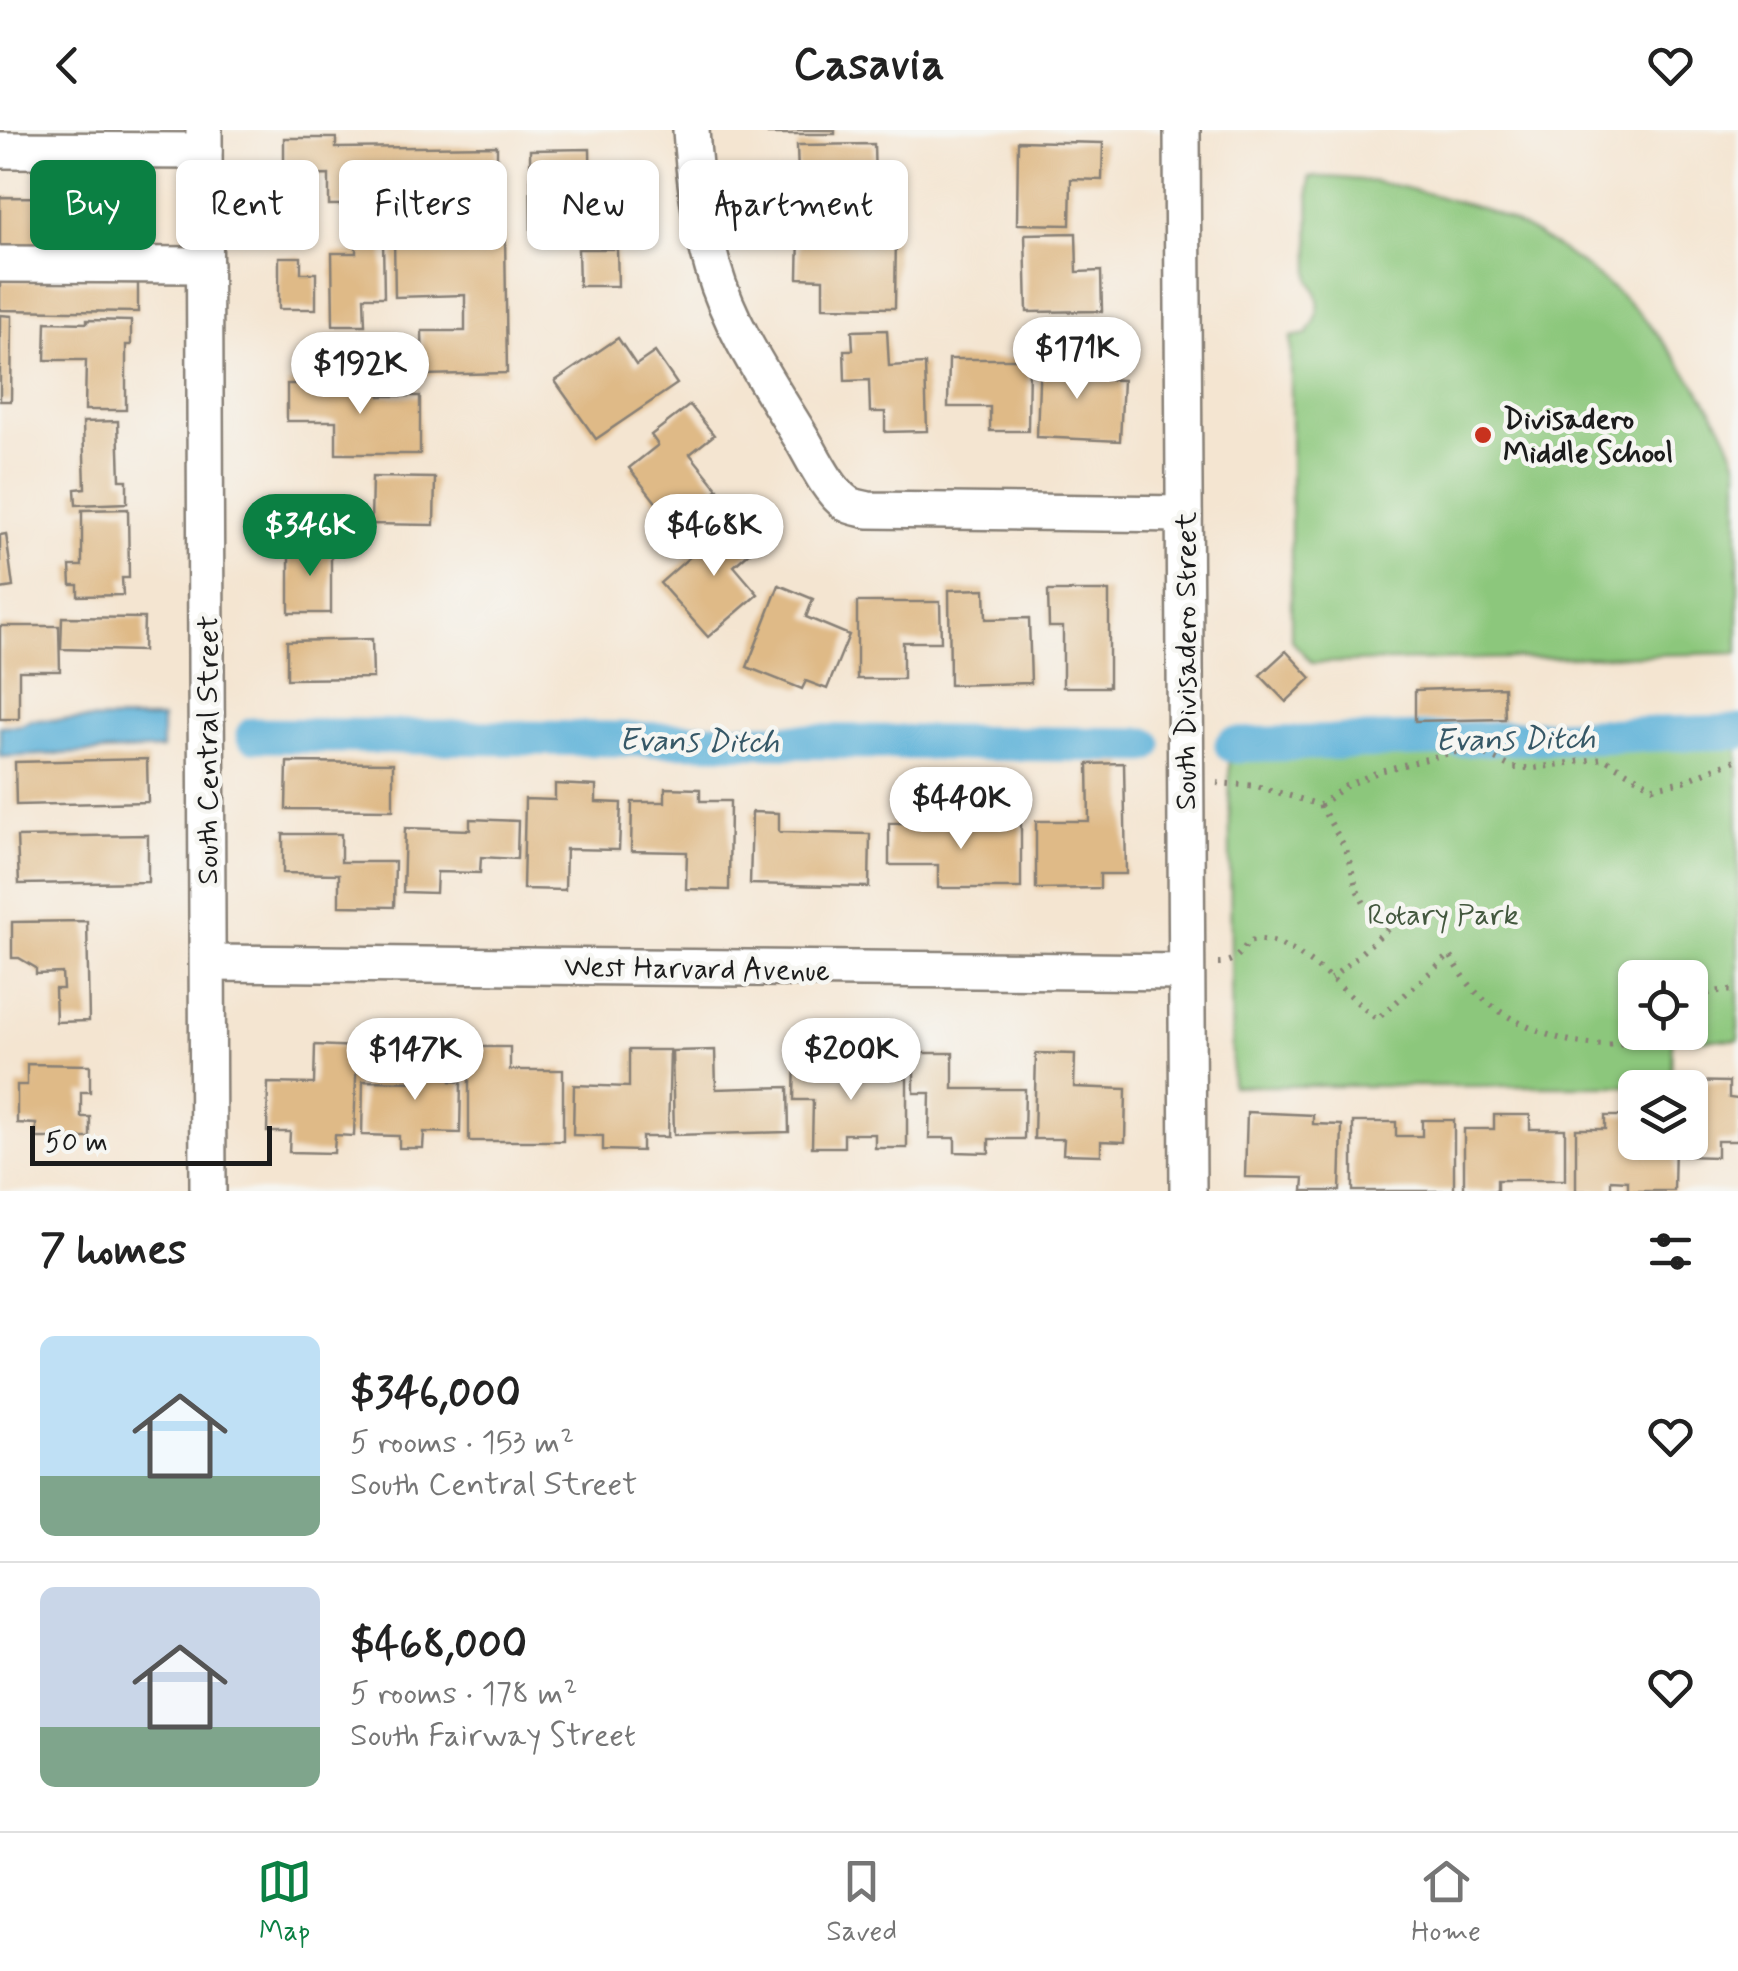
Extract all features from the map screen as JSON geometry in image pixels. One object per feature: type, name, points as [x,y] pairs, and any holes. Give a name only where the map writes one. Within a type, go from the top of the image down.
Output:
[{"type":"street","points":[[692,130],[693,166],[704,233],[728,307],[744,343],[828,482],[847,504],[868,510],[1184,514]]},
{"type":"street","name":"South Divisadero Street","points":[[1182,130],[1188,1191]]},
{"type":"street","points":[[0,150],[204,140]]},
{"type":"street","name":"South Central Street","points":[[204,140],[208,1191]]},
{"type":"street","points":[[0,264],[205,266]]},
{"type":"street","name":"West Harvard Avenue","points":[[208,963],[1186,968]]},
{"type":"path","points":[[1320,805],[1346,786],[1380,771],[1454,752],[1489,756],[1512,768],[1603,758],[1653,787],[1684,781],[1738,759]]},
{"type":"path","points":[[1186,782],[1240,783],[1320,805],[1346,850],[1364,903],[1390,927],[1331,978]]},
{"type":"path","points":[[1186,968],[1238,958],[1249,941],[1262,938],[1298,954],[1377,1019],[1450,955],[1479,995],[1521,1025],[1574,1041],[1618,1044]]},
{"type":"path","points":[[1708,993],[1738,990]]},
{"type":"green space","points":[[1309,177],[1390,184],[1496,214],[1569,255],[1646,320],[1713,411],[1738,466],[1738,653],[1312,663],[1291,640],[1291,337],[1307,334],[1318,307],[1310,280]]},
{"type":"green space","name":"Rotary Park","points":[[1229,740],[1738,741],[1738,1040],[1708,1040],[1708,960],[1618,960],[1618,1050],[1672,1050],[1671,1070],[1618,1070],[1618,1086],[1232,1086]]},
{"type":"water","points":[[162,719],[162,749],[0,757],[0,726],[21,725],[31,720]]},
{"type":"building","points":[[768,130],[835,130],[835,134],[768,134]]},
{"type":"building","points":[[284,138],[336,138],[336,148],[497,146],[497,160],[339,160],[339,205],[329,205],[329,175],[319,175],[319,160],[284,160]]},
{"type":"building","points":[[1018,141],[1103,143],[1102,180],[1071,179],[1070,225],[1017,224]]},
{"type":"building","points":[[874,144],[874,160],[797,160],[797,145]]},
{"type":"building","points":[[590,149],[590,160],[530,160],[530,150]]},
{"type":"building","points":[[0,197],[30,197],[30,247],[0,247]]},
{"type":"building","points":[[1076,233],[1077,272],[1101,271],[1102,311],[1027,312],[1025,234]]},
{"type":"building","points":[[383,250],[384,297],[364,297],[365,325],[333,325],[332,253]]},
{"type":"building","points":[[394,250],[505,250],[507,373],[423,375],[422,331],[465,331],[465,295],[395,297]]},
{"type":"building","points":[[578,250],[617,250],[618,286],[579,286]]},
{"type":"building","points":[[799,250],[896,250],[895,308],[823,307],[823,279],[798,278]]},
{"type":"building","points":[[279,257],[301,257],[301,273],[316,273],[316,309],[279,309]]},
{"type":"building","points":[[0,281],[138,283],[138,312],[0,310]]},
{"type":"building","points":[[0,315],[12,316],[11,401],[0,401]]},
{"type":"building","points":[[131,321],[131,345],[126,345],[126,410],[85,410],[86,360],[45,360],[46,322]]},
{"type":"building","points":[[887,330],[889,366],[925,364],[927,431],[885,432],[885,412],[870,412],[869,380],[845,381],[844,350],[853,350],[852,331]]},
{"type":"building","points":[[618,338],[636,365],[655,352],[677,384],[596,439],[555,381]]},
{"type":"building","points":[[1040,355],[1088,357],[1087,379],[1123,380],[1120,441],[1037,437]]},
{"type":"building","points":[[949,359],[1029,359],[1028,431],[990,431],[990,407],[948,407]]},
{"type":"building","points":[[287,384],[380,384],[380,396],[420,396],[420,454],[336,454],[336,421],[287,421]]},
{"type":"building","points":[[690,405],[714,435],[690,454],[718,489],[673,524],[629,468],[658,445],[651,435]]},
{"type":"building","points":[[118,421],[120,480],[127,480],[127,503],[76,505],[75,489],[85,488],[83,422]]},
{"type":"building","points":[[372,477],[435,478],[434,525],[371,524]]},
{"type":"building","points":[[128,509],[129,578],[122,578],[123,595],[78,596],[78,585],[71,585],[70,566],[82,566],[82,510]]},
{"type":"building","points":[[734,518],[758,545],[734,566],[758,594],[708,637],[660,583]]},
{"type":"building","points":[[6,534],[13,587],[0,589],[0,535]]},
{"type":"building","points":[[289,545],[331,545],[331,613],[289,613]]},
{"type":"building","points":[[779,585],[813,599],[806,617],[849,635],[827,689],[806,681],[802,689],[747,667]]},
{"type":"building","points":[[985,589],[986,619],[1029,618],[1031,683],[950,685],[949,590]]},
{"type":"building","points":[[1048,591],[1109,591],[1109,687],[1063,687],[1063,627],[1049,627]]},
{"type":"building","points":[[857,602],[940,602],[941,642],[903,642],[903,679],[857,679]]},
{"type":"building","points":[[62,617],[144,618],[143,651],[61,649]]},
{"type":"building","points":[[0,626],[59,626],[60,671],[19,671],[19,719],[0,719]]},
{"type":"building","points":[[372,639],[373,678],[287,679],[287,641]]},
{"type":"building","points":[[1286,651],[1311,678],[1286,702],[1260,675]]},
{"type":"building","points":[[1504,687],[1505,719],[1415,721],[1415,690]]},
{"type":"building","points":[[147,759],[148,802],[16,805],[15,762]]},
{"type":"building","points":[[287,762],[393,763],[393,810],[286,809]]},
{"type":"building","points":[[1124,763],[1126,874],[1100,874],[1100,888],[1036,889],[1036,821],[1089,821],[1088,764]]},
{"type":"building","points":[[555,784],[596,786],[596,802],[621,803],[619,850],[566,849],[565,890],[523,889],[525,799],[555,800]]},
{"type":"building","points":[[665,788],[700,789],[700,801],[730,801],[729,890],[686,889],[687,852],[631,851],[632,802],[665,802]]},
{"type":"building","points":[[752,812],[779,813],[779,832],[870,834],[869,887],[750,884]]},
{"type":"building","points":[[470,819],[518,821],[517,859],[481,857],[480,873],[437,872],[436,893],[403,892],[405,828],[470,830]]},
{"type":"building","points":[[889,823],[1021,823],[1021,888],[938,888],[938,865],[889,865]]},
{"type":"building","points":[[283,834],[341,834],[341,862],[395,862],[394,907],[339,906],[339,874],[283,873]]},
{"type":"building","points":[[148,835],[148,882],[19,884],[17,837]]},
{"type":"building","points":[[87,921],[89,1021],[56,1022],[55,989],[63,989],[62,973],[36,974],[36,968],[12,958],[12,922]]},
{"type":"building","points":[[315,1045],[357,1047],[354,1136],[335,1135],[334,1153],[289,1152],[290,1132],[267,1132],[268,1083],[314,1084]]},
{"type":"building","points":[[469,1047],[510,1047],[510,1070],[563,1070],[563,1141],[469,1141]]},
{"type":"building","points":[[421,1048],[452,1048],[451,1081],[461,1082],[460,1133],[424,1132],[423,1148],[399,1148],[399,1136],[362,1135],[363,1081],[420,1082]]},
{"type":"building","points":[[629,1050],[670,1050],[668,1137],[642,1137],[642,1151],[603,1150],[603,1136],[573,1135],[574,1085],[629,1087]]},
{"type":"building","points":[[715,1050],[716,1089],[788,1087],[789,1132],[674,1135],[672,1051]]},
{"type":"building","points":[[795,1053],[838,1054],[837,1077],[907,1078],[907,1148],[875,1148],[875,1134],[844,1134],[844,1147],[812,1147],[813,1100],[794,1100]]},
{"type":"building","points":[[914,1053],[953,1053],[953,1089],[1025,1089],[1024,1139],[989,1139],[989,1153],[955,1152],[955,1138],[929,1138],[930,1093],[914,1093]]},
{"type":"building","points":[[1036,1053],[1075,1054],[1074,1087],[1126,1089],[1125,1142],[1101,1141],[1101,1155],[1063,1154],[1064,1139],[1034,1139]]},
{"type":"building","points":[[27,1064],[90,1065],[90,1092],[81,1092],[81,1117],[90,1117],[90,1138],[36,1138],[36,1124],[17,1123],[17,1085],[27,1085]]},
{"type":"building","points":[[1708,1082],[1729,1082],[1729,1098],[1738,1099],[1738,1141],[1717,1141],[1717,1157],[1708,1157]]},
{"type":"building","points":[[1247,1112],[1313,1115],[1313,1124],[1342,1125],[1340,1191],[1303,1191],[1304,1178],[1245,1177]]},
{"type":"building","points":[[1494,1115],[1530,1115],[1530,1129],[1565,1129],[1565,1180],[1497,1180],[1497,1191],[1464,1191],[1464,1129],[1494,1129]]},
{"type":"building","points":[[1605,1116],[1618,1116],[1618,1160],[1675,1160],[1674,1191],[1628,1191],[1628,1181],[1611,1180],[1611,1191],[1576,1191],[1576,1129],[1605,1129]]},
{"type":"building","points":[[1422,1120],[1454,1120],[1454,1191],[1353,1191],[1353,1122],[1396,1122],[1396,1136],[1422,1136]]},
{"type":"waterway","name":"Evans Ditch","points":[[1232,745],[1738,732]]},
{"type":"waterway","name":"Evans Ditch","points":[[253,735],[1145,745]]},
{"type":"place","name":"Divisadero Middle School","points":[[1483,435]]}]
